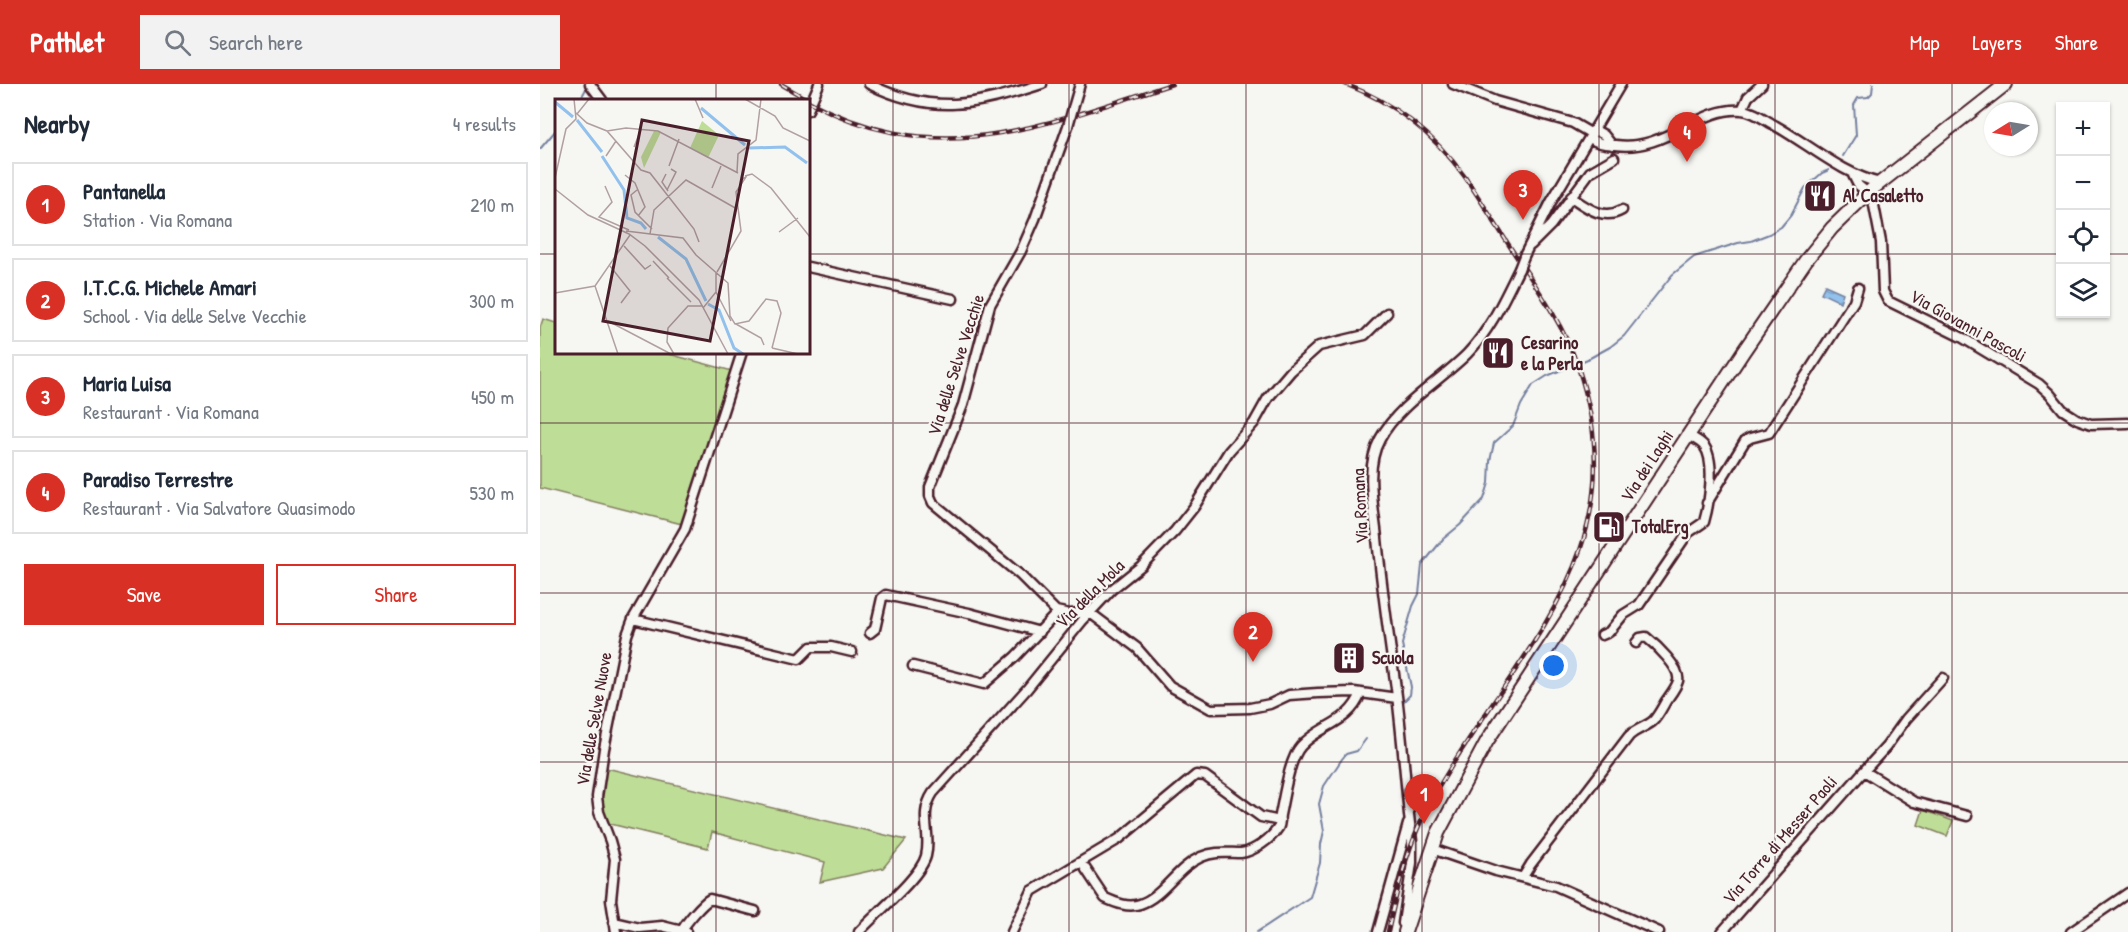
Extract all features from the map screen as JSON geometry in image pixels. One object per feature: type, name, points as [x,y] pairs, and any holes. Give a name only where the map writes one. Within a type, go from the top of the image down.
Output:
[{"type":"main road","name":"Via dei Laghi","points":[[1404,932],[1432,849],[1448,814],[1493,731],[1743,352],[1813,251],[1868,189],[2006,84]]},
{"type":"street","points":[[810,106],[818,88],[828,84]]},
{"type":"street","points":[[869,84],[909,101],[944,105],[996,98],[1042,84]]},
{"type":"street","name":"Via delle Selve Vecchie","points":[[1058,612],[1020,575],[937,509],[929,492],[963,405],[990,305],[1017,259],[1032,227],[1045,195],[1080,84]]},
{"type":"street","points":[[1453,84],[1495,101],[1578,125],[1592,134],[1604,135],[1612,145],[1628,147],[1647,144],[1712,116],[1742,110],[1753,113],[1779,128],[1852,174],[1868,189]]},
{"type":"street","name":"Via Romana","points":[[1404,932],[1412,846],[1372,491],[1372,470],[1376,448],[1384,432],[1396,417],[1479,341],[1497,314],[1547,209],[1621,84]]},
{"type":"street","points":[[1742,110],[1748,97],[1762,84]]},
{"type":"street","points":[[592,87],[601,99]]},
{"type":"street","points":[[1528,247],[1548,229],[1593,169],[1614,158]]},
{"type":"street","name":"Via Giovanni Pascoli","points":[[1868,189],[1881,242],[1883,291],[1888,301],[1963,338],[2038,384],[2063,410],[2078,419],[2091,424],[2128,423]]},
{"type":"street","points":[[1571,197],[1601,213],[1616,213],[1622,210]]},
{"type":"street","points":[[810,267],[953,299]]},
{"type":"street","points":[[1707,503],[1745,441],[1769,433],[1854,301],[1858,288]]},
{"type":"street","name":"Via della Mola","points":[[859,932],[922,865],[927,847],[926,810],[933,792],[1027,689],[1090,612],[1111,590],[1141,566],[1186,517],[1229,451],[1254,423],[1268,398],[1291,371],[1319,346],[1365,335],[1387,313]]},
{"type":"street","name":"Via delle Selve Nuove","points":[[616,932],[611,900],[615,860],[599,812],[597,797],[621,659],[633,619],[685,529],[741,354]]},
{"type":"street","points":[[1602,635],[1609,632],[1623,615],[1639,605],[1688,533],[1704,522],[1710,460],[1705,447],[1689,435]]},
{"type":"street","points":[[870,633],[875,629],[882,598],[886,595],[969,613],[1040,632]]},
{"type":"street","points":[[913,666],[984,684],[1015,657],[1058,612],[1070,614],[1087,611],[1140,651],[1170,686],[1211,709],[1258,707],[1292,694],[1360,693],[1397,698]]},
{"type":"street","points":[[633,619],[798,659],[802,658],[811,647],[831,646],[852,651]]},
{"type":"street","points":[[1523,877],[1629,736],[1653,720],[1674,689],[1678,673],[1665,653],[1646,637],[1640,638],[1635,643]]},
{"type":"street","name":"Via Torre di Messer Paoli","points":[[1722,932],[1886,747],[1906,719],[1943,678]]},
{"type":"street","points":[[1081,862],[1105,898],[1129,906],[1137,905],[1152,897],[1176,873],[1210,853],[1250,851],[1278,829],[1290,769],[1299,748],[1347,714],[1356,704],[1360,693]]},
{"type":"street","name":"Via Torre di Messer Paoli","points":[[1864,771],[1914,802],[1967,816]]},
{"type":"street","points":[[1012,932],[1031,892],[1126,834],[1198,774],[1205,776],[1261,817],[1280,821]]},
{"type":"street","points":[[1378,932],[1409,821]]},
{"type":"street","points":[[1432,849],[1496,871],[1579,895],[1659,932]]},
{"type":"street","points":[[2072,932],[2128,893]]},
{"type":"street","points":[[614,922],[640,928],[662,926],[684,932],[689,919],[698,913],[704,903],[710,899],[756,911]]},
{"type":"green space","points":[[543,319],[555,323],[555,354],[669,354],[736,372],[686,525],[540,488],[540,328]]},
{"type":"green space","points":[[602,767],[906,840],[883,868],[820,882],[825,862],[712,832],[708,848],[607,823],[597,802]]},
{"type":"green space","points":[[1923,810],[1953,821],[1947,836],[1918,825]]},
{"type":"water","points":[[1825,285],[1843,293],[1840,302],[1821,293]]},
{"type":"waterway","points":[[1843,156],[1856,135],[1854,105],[1858,98],[1868,97],[1872,93],[1873,84]]},
{"type":"waterway","points":[[581,99],[587,87]]},
{"type":"waterway","points":[[540,149],[555,131]]},
{"type":"waterway","points":[[1403,702],[1410,695],[1411,687],[1402,644],[1413,606],[1419,594],[1422,565],[1443,539],[1460,525],[1484,499],[1489,483],[1494,443],[1513,426],[1521,405],[1533,385],[1547,376],[1590,358],[1624,336],[1672,275],[1694,257],[1751,241],[1781,227],[1791,215],[1805,188],[1829,170]]},
{"type":"waterway","points":[[1257,932],[1310,897],[1320,863],[1324,831],[1319,804],[1324,786],[1346,754],[1357,751],[1366,739]]},
{"type":"railway","points":[[781,84],[806,99]]},
{"type":"railway","points":[[810,102],[856,122],[902,134],[947,138],[991,135],[1035,126],[1172,84]]},
{"type":"railway","points":[[1345,84],[1397,110],[1427,134],[1465,177],[1558,322],[1578,367],[1593,434],[1593,494],[1581,548],[1559,599],[1530,648],[1464,746],[1432,799],[1405,864],[1388,932]]},
{"type":"place","name":"Paradiso Terrestre","points":[[1687,162]]},
{"type":"place","name":"Al Casaletto","points":[[1820,196]]},
{"type":"place","name":"Maria Luisa","points":[[1523,220]]},
{"type":"place","name":"Cesarino e la Perla","points":[[1498,353]]},
{"type":"place","name":"TotalErg","points":[[1609,527]]},
{"type":"place","name":"Scuola","points":[[1349,658]]},
{"type":"place","name":"I.T.C.G. Michele Amari","points":[[1253,662]]},
{"type":"place","name":"Pantanella","points":[[1424,824]]}]
